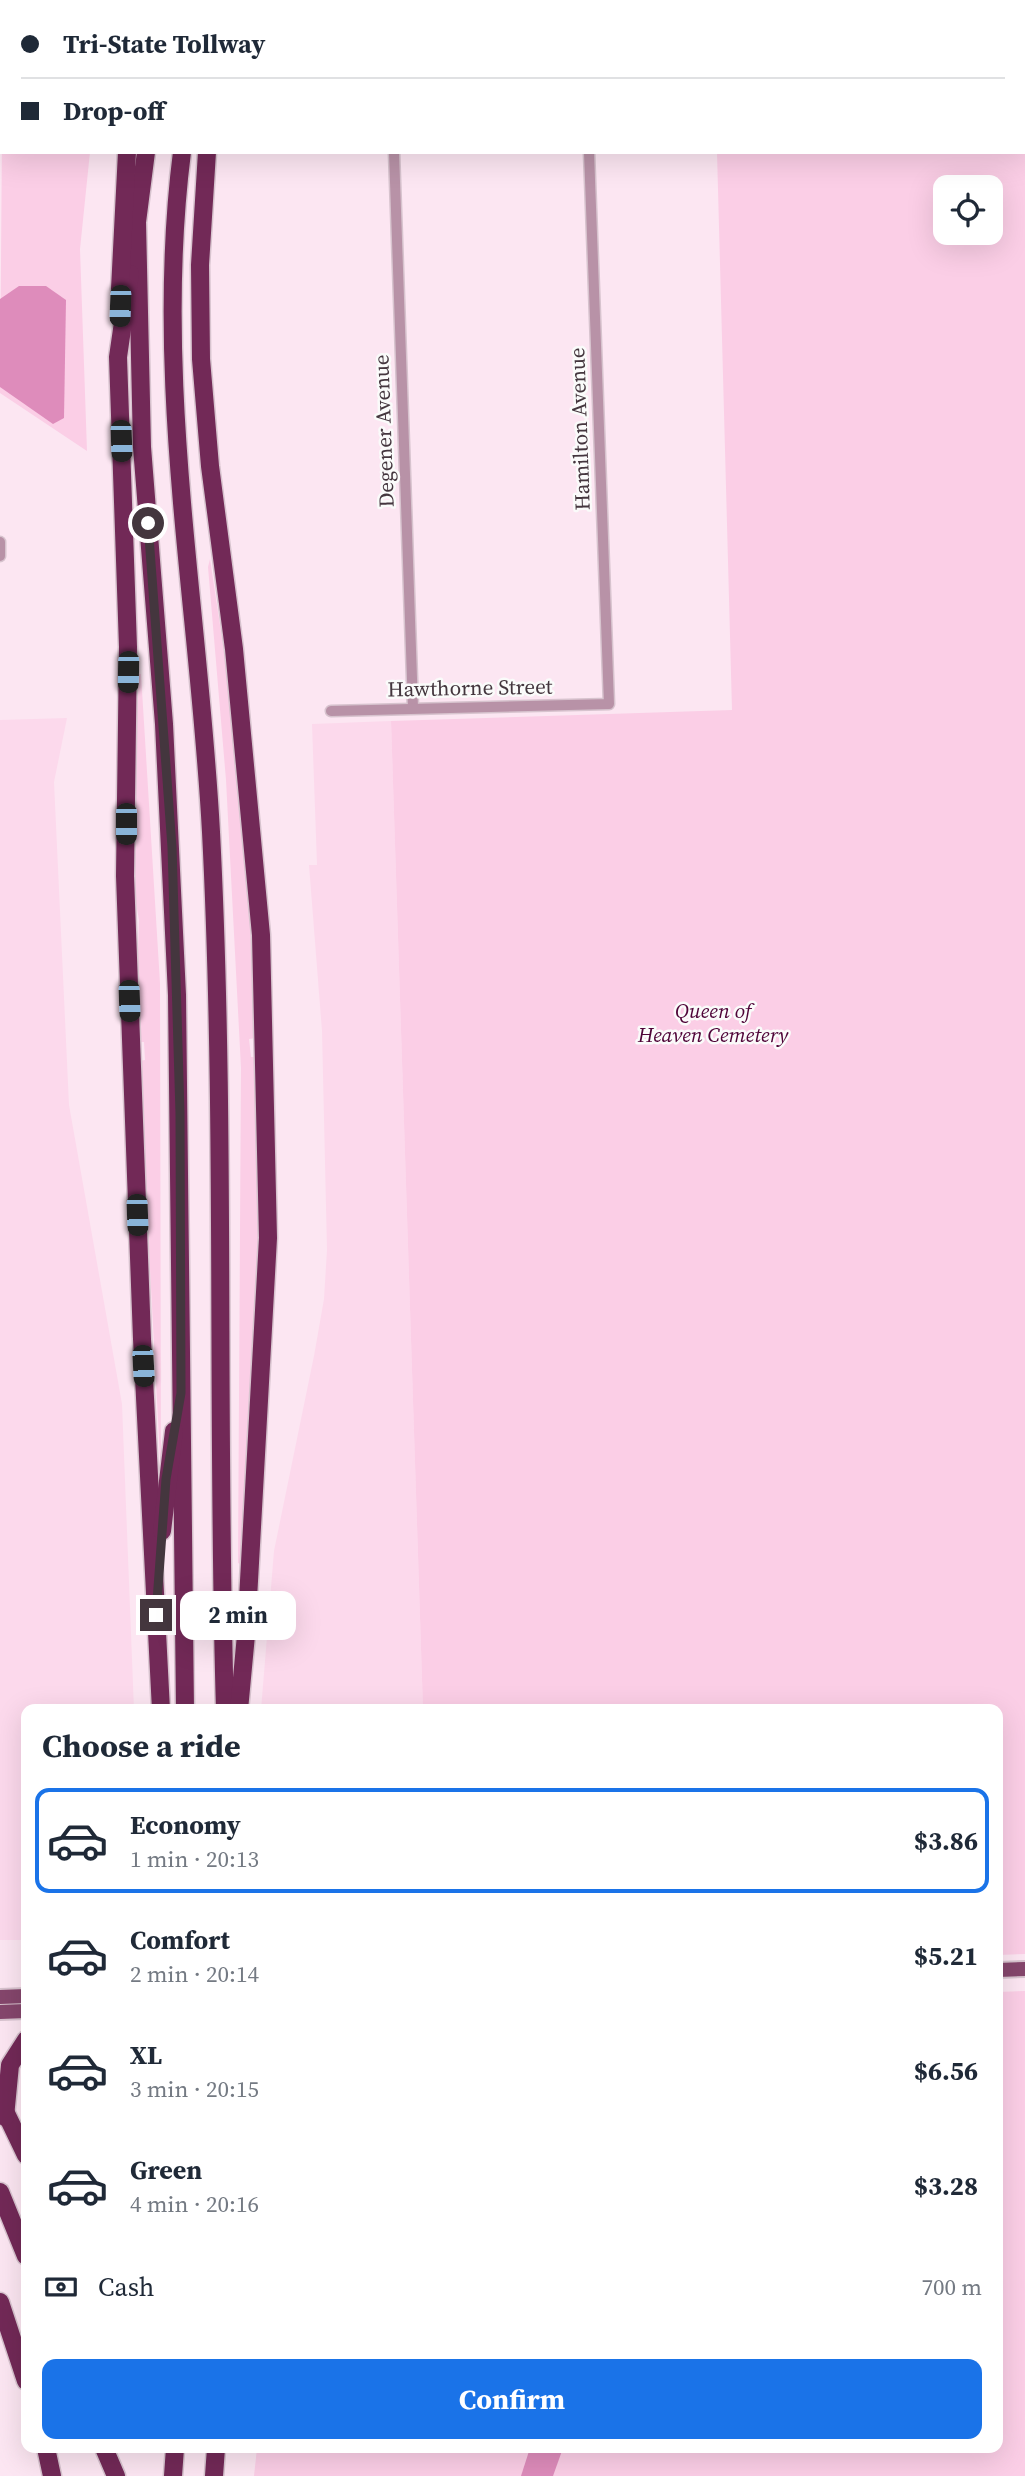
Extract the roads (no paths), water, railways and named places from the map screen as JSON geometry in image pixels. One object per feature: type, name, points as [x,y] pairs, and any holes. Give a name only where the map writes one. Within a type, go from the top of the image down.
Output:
[{"type":"highway","points":[[127,154],[118,357],[128,647],[125,876],[130,1051],[161,1704]]},
{"type":"highway","points":[[118,357],[146,154]]},
{"type":"highway","points":[[182,154],[173,258],[173,372],[203,720],[217,945],[221,1161],[220,1474],[225,1704]]},
{"type":"highway","points":[[207,154],[200,265],[201,359],[211,479],[234,649],[261,935],[268,1238],[246,1635],[240,1704]]},
{"type":"highway","points":[[137,222],[142,447],[172,847],[180,1113],[185,1704]]},
{"type":"highway","points":[[156,1615],[166,1479],[181,1393]]},
{"type":"highway","points":[[21,2048],[10,2065],[3,2108],[21,2145]]},
{"type":"highway","points":[[0,2192],[21,2244]]},
{"type":"highway","points":[[0,2302],[21,2366]]},
{"type":"highway","points":[[47,2453],[52,2476]]},
{"type":"highway","points":[[106,2453],[116,2476]]},
{"type":"highway","points":[[173,2476],[175,2453]]},
{"type":"highway","points":[[214,2476],[216,2453]]},
{"type":"main road","points":[[1003,1970],[1025,1969]]},
{"type":"main road","points":[[0,1997],[21,1996]]},
{"type":"main road","points":[[0,2012],[21,2011]]},
{"type":"street","name":"Degener Avenue","points":[[394,154],[412,708]]},
{"type":"street","name":"Hamilton Avenue","points":[[589,154],[609,704]]},
{"type":"street","points":[[0,542],[0,556]]},
{"type":"street","name":"Hawthorne Street","points":[[331,711],[609,704]]},
{"type":"park label","name":"Queen of Heaven Cemetery","points":[[713,1023]]}]
